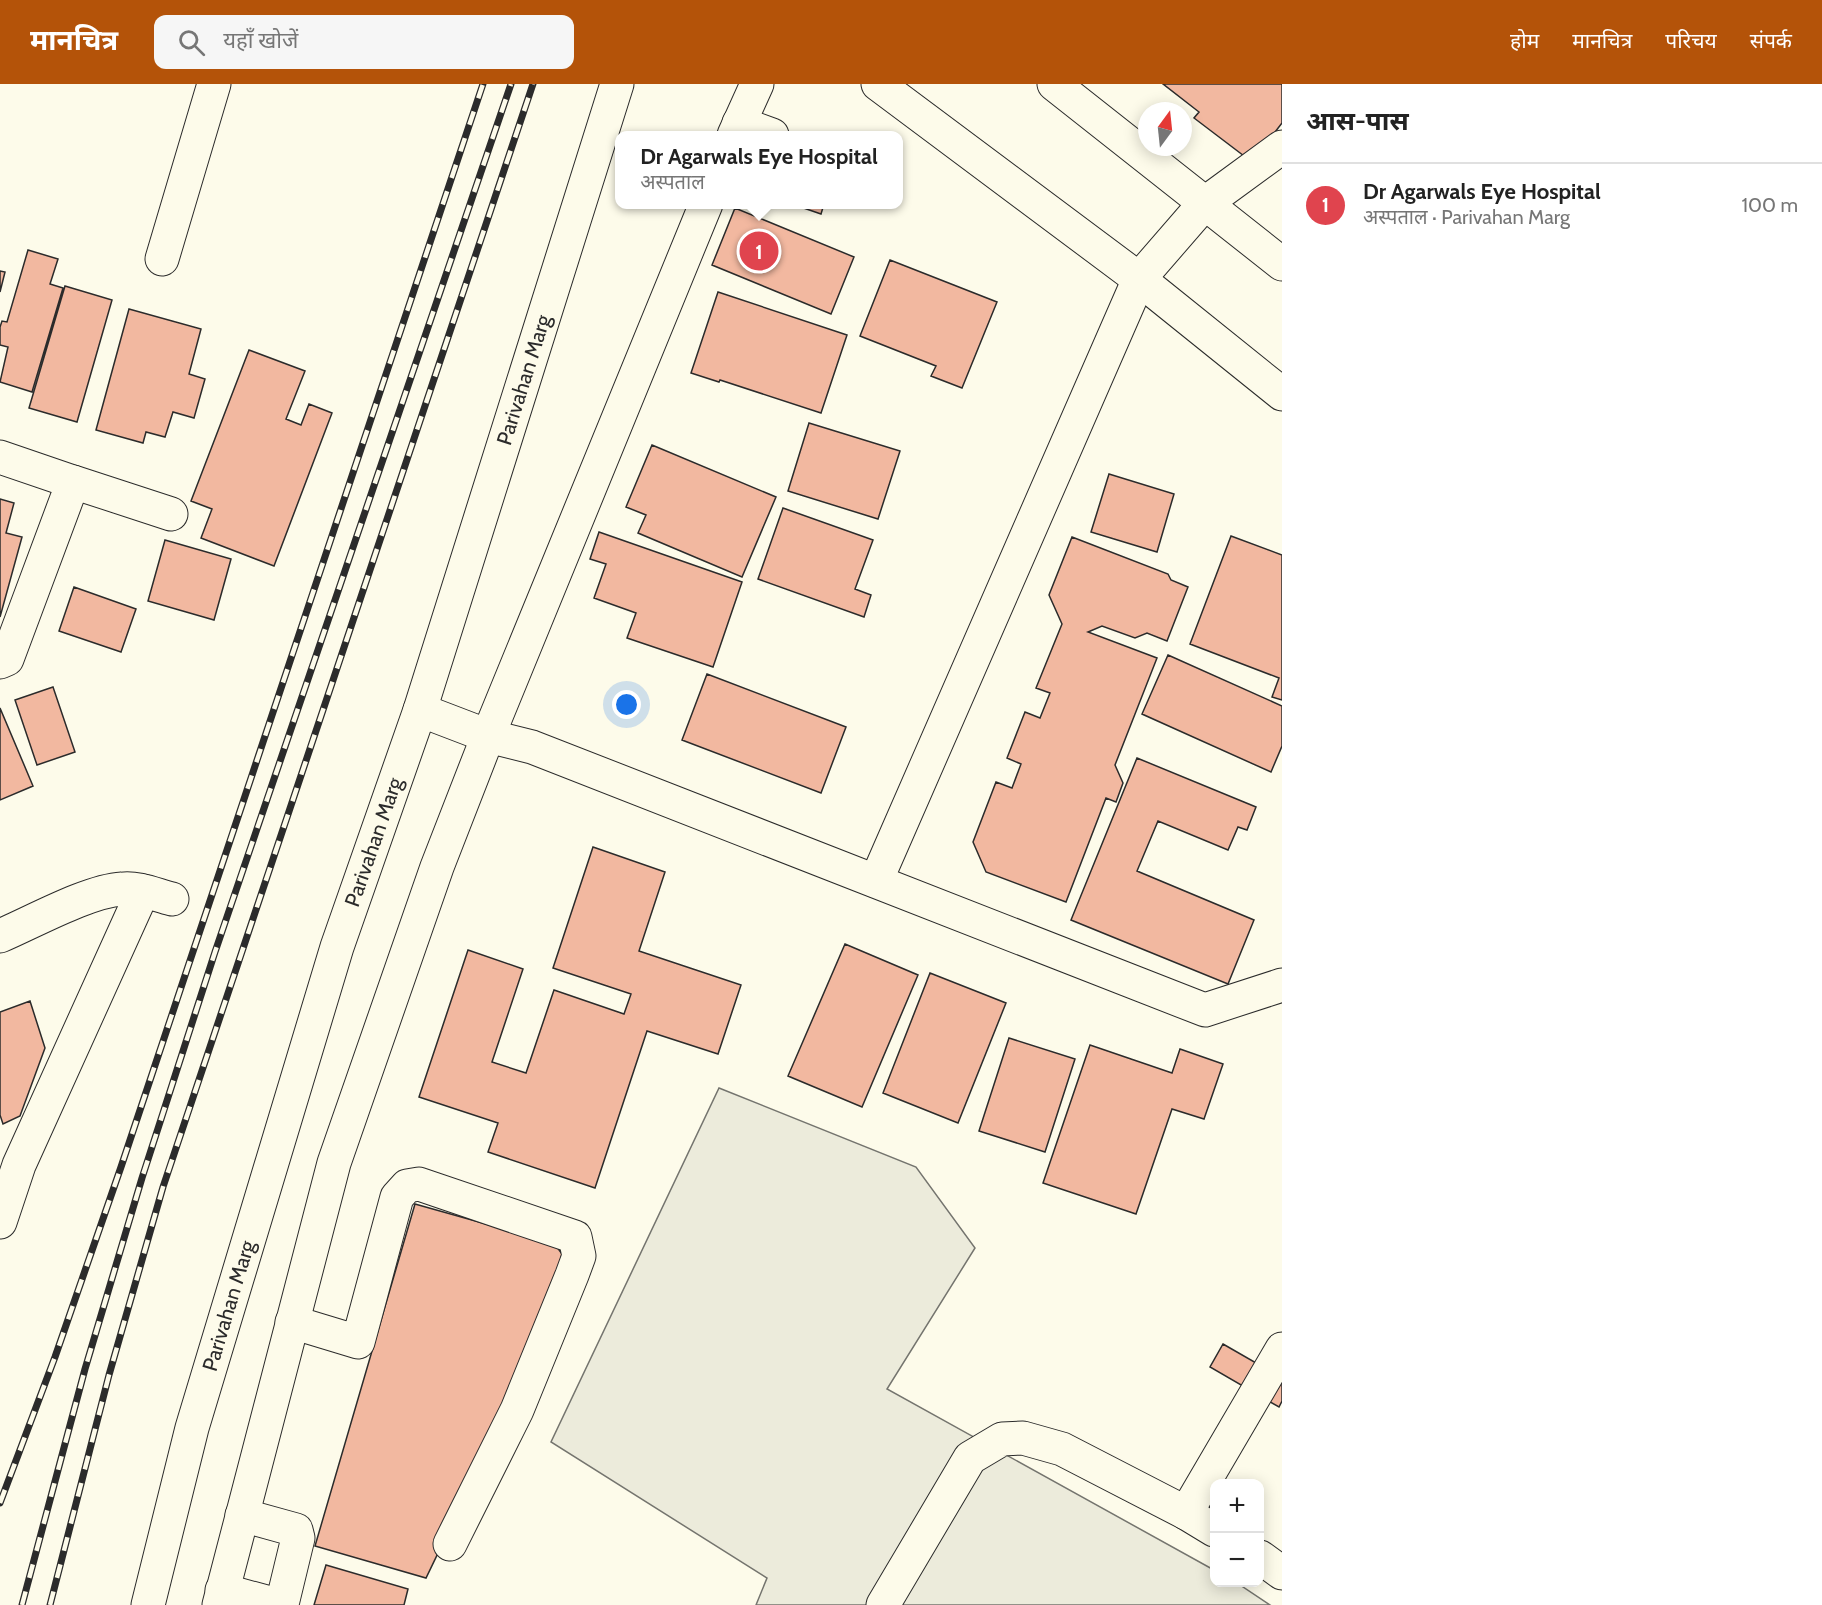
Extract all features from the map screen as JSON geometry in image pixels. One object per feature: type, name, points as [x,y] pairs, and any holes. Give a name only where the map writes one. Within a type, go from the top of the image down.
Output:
[{"type":"street","points":[[162,259],[214,84]]},
{"type":"street","name":"Parivahan Marg","points":[[148,1605],[192,1428],[337,947],[420,710],[617,84]]},
{"type":"street","points":[[737,129],[757,84]]},
{"type":"street","points":[[878,84],[1139,279],[1282,394]]},
{"type":"street","points":[[1054,84],[1282,264]]},
{"type":"street","points":[[876,881],[1139,279],[1204,204],[1282,147]]},
{"type":"street","points":[[242,1515],[296,1530],[298,1538],[283,1600],[277,1605],[221,1597],[242,1515],[292,1322],[334,1164],[437,867],[488,736],[704,209]]},
{"type":"street","points":[[0,458],[171,514]]},
{"type":"street","points":[[0,662],[7,659],[74,482]]},
{"type":"street","points":[[420,710],[488,736],[532,747],[1205,1010],[1282,985]]},
{"type":"street","points":[[0,936],[101,893],[122,888],[157,895],[10,1169],[0,1222]]},
{"type":"street","points":[[292,1322],[358,1342],[397,1197],[407,1186],[419,1184],[575,1237],[579,1256],[572,1275],[517,1410],[450,1544]]},
{"type":"street","points":[[1186,1513],[1282,1348]]},
{"type":"street","points":[[883,1605],[970,1458],[1002,1439],[1023,1438],[1062,1449],[1210,1527]]},
{"type":"street","points":[[1264,1560],[1282,1573]]},
{"type":"shaded area","points":[[719,1088],[916,1167],[975,1248],[887,1389],[1210,1568],[1210,1587],[1243,1587],[1270,1605],[756,1605],[767,1578],[551,1442]]},
{"type":"building","points":[[1163,84],[1282,84],[1282,123],[1252,162],[1194,118],[1199,112],[1192,107],[1192,102],[1186,102]]},
{"type":"building","points":[[735,209],[854,257],[831,314],[712,265]]},
{"type":"building","points":[[806,209],[822,209],[821,214]]},
{"type":"building","points":[[28,250],[58,259],[50,284],[63,288],[32,392],[0,382],[8,347],[0,345],[0,327],[2,321],[7,322]]},
{"type":"building","points":[[890,260],[997,302],[962,388],[931,376],[936,366],[860,336]]},
{"type":"building","points":[[0,271],[5,272],[0,292]]},
{"type":"building","points":[[65,286],[112,300],[77,422],[29,408]]},
{"type":"building","points":[[718,292],[847,335],[821,413],[720,380],[719,382],[691,373]]},
{"type":"building","points":[[129,309],[201,329],[189,374],[205,379],[194,418],[173,412],[165,437],[146,432],[143,443],[96,430]]},
{"type":"building","points":[[249,350],[305,371],[286,419],[301,425],[309,404],[332,413],[274,566],[201,538],[212,509],[191,501]]},
{"type":"building","points":[[809,423],[900,451],[878,519],[788,491]]},
{"type":"building","points":[[652,445],[776,497],[742,577],[638,533],[646,515],[626,507]]},
{"type":"building","points":[[1109,474],[1174,494],[1157,552],[1091,532]]},
{"type":"building","points":[[0,499],[14,503],[6,533],[22,537],[0,617]]},
{"type":"building","points":[[783,508],[873,540],[855,589],[871,595],[864,617],[758,579]]},
{"type":"building","points":[[599,532],[742,582],[713,667],[627,638],[636,613],[594,598],[606,564],[590,559]]},
{"type":"building","points":[[1231,536],[1282,555],[1282,700],[1272,697],[1279,678],[1190,644]]},
{"type":"building","points":[[1072,537],[1168,574],[1171,580],[1188,587],[1167,641],[1147,633],[1135,638],[1102,626],[1088,632],[1157,658],[1115,765],[1123,783],[1116,802],[1106,798],[1066,902],[986,872],[973,842],[996,782],[1012,788],[1021,764],[1007,758],[1025,712],[1040,718],[1050,693],[1036,688],[1062,624],[1049,595]]},
{"type":"building","points":[[165,540],[231,559],[214,620],[148,601]]},
{"type":"building","points":[[74,587],[136,609],[121,652],[59,631]]},
{"type":"building","points":[[1168,655],[1282,706],[1282,746],[1271,772],[1142,714]]},
{"type":"building","points":[[707,674],[846,727],[821,793],[682,740]]},
{"type":"building","points":[[53,687],[75,752],[37,765],[15,700]]},
{"type":"building","points":[[0,708],[33,786],[0,800]]},
{"type":"building","points":[[1137,758],[1256,807],[1247,830],[1238,827],[1228,850],[1158,821],[1137,871],[1254,920],[1228,984],[1071,920]]},
{"type":"building","points":[[593,847],[665,872],[639,951],[741,985],[718,1054],[647,1031],[595,1188],[488,1152],[498,1123],[419,1097],[468,950],[523,969],[492,1062],[526,1073],[554,990],[624,1014],[631,994],[553,968]]},
{"type":"building","points":[[845,944],[918,975],[862,1107],[788,1076]]},
{"type":"building","points":[[930,973],[1006,1003],[958,1123],[883,1093]]},
{"type":"building","points":[[30,1001],[45,1048],[20,1116],[3,1124],[0,1115],[0,1012]]},
{"type":"building","points":[[1009,1038],[1075,1059],[1045,1152],[979,1131]]},
{"type":"building","points":[[1090,1045],[1172,1073],[1180,1049],[1223,1064],[1204,1119],[1172,1109],[1136,1214],[1043,1183]]},
{"type":"building","points":[[415,1204],[554,1243],[562,1254],[538,1346],[426,1578],[315,1546]]},
{"type":"building","points":[[1223,1344],[1282,1378],[1282,1401],[1279,1407],[1210,1367]]},
{"type":"building","points":[[326,1565],[408,1589],[404,1605],[314,1605]]},
{"type":"railway","points":[[0,1503],[55,1357],[121,1167],[483,84]]},
{"type":"railway","points":[[22,1605],[85,1369],[142,1178],[215,952],[511,84]]},
{"type":"railway","points":[[50,1605],[109,1375],[163,1187],[533,84]]},
{"type":"place","name":"Dr Agarwals Eye Hospital","points":[[759,251]]}]
